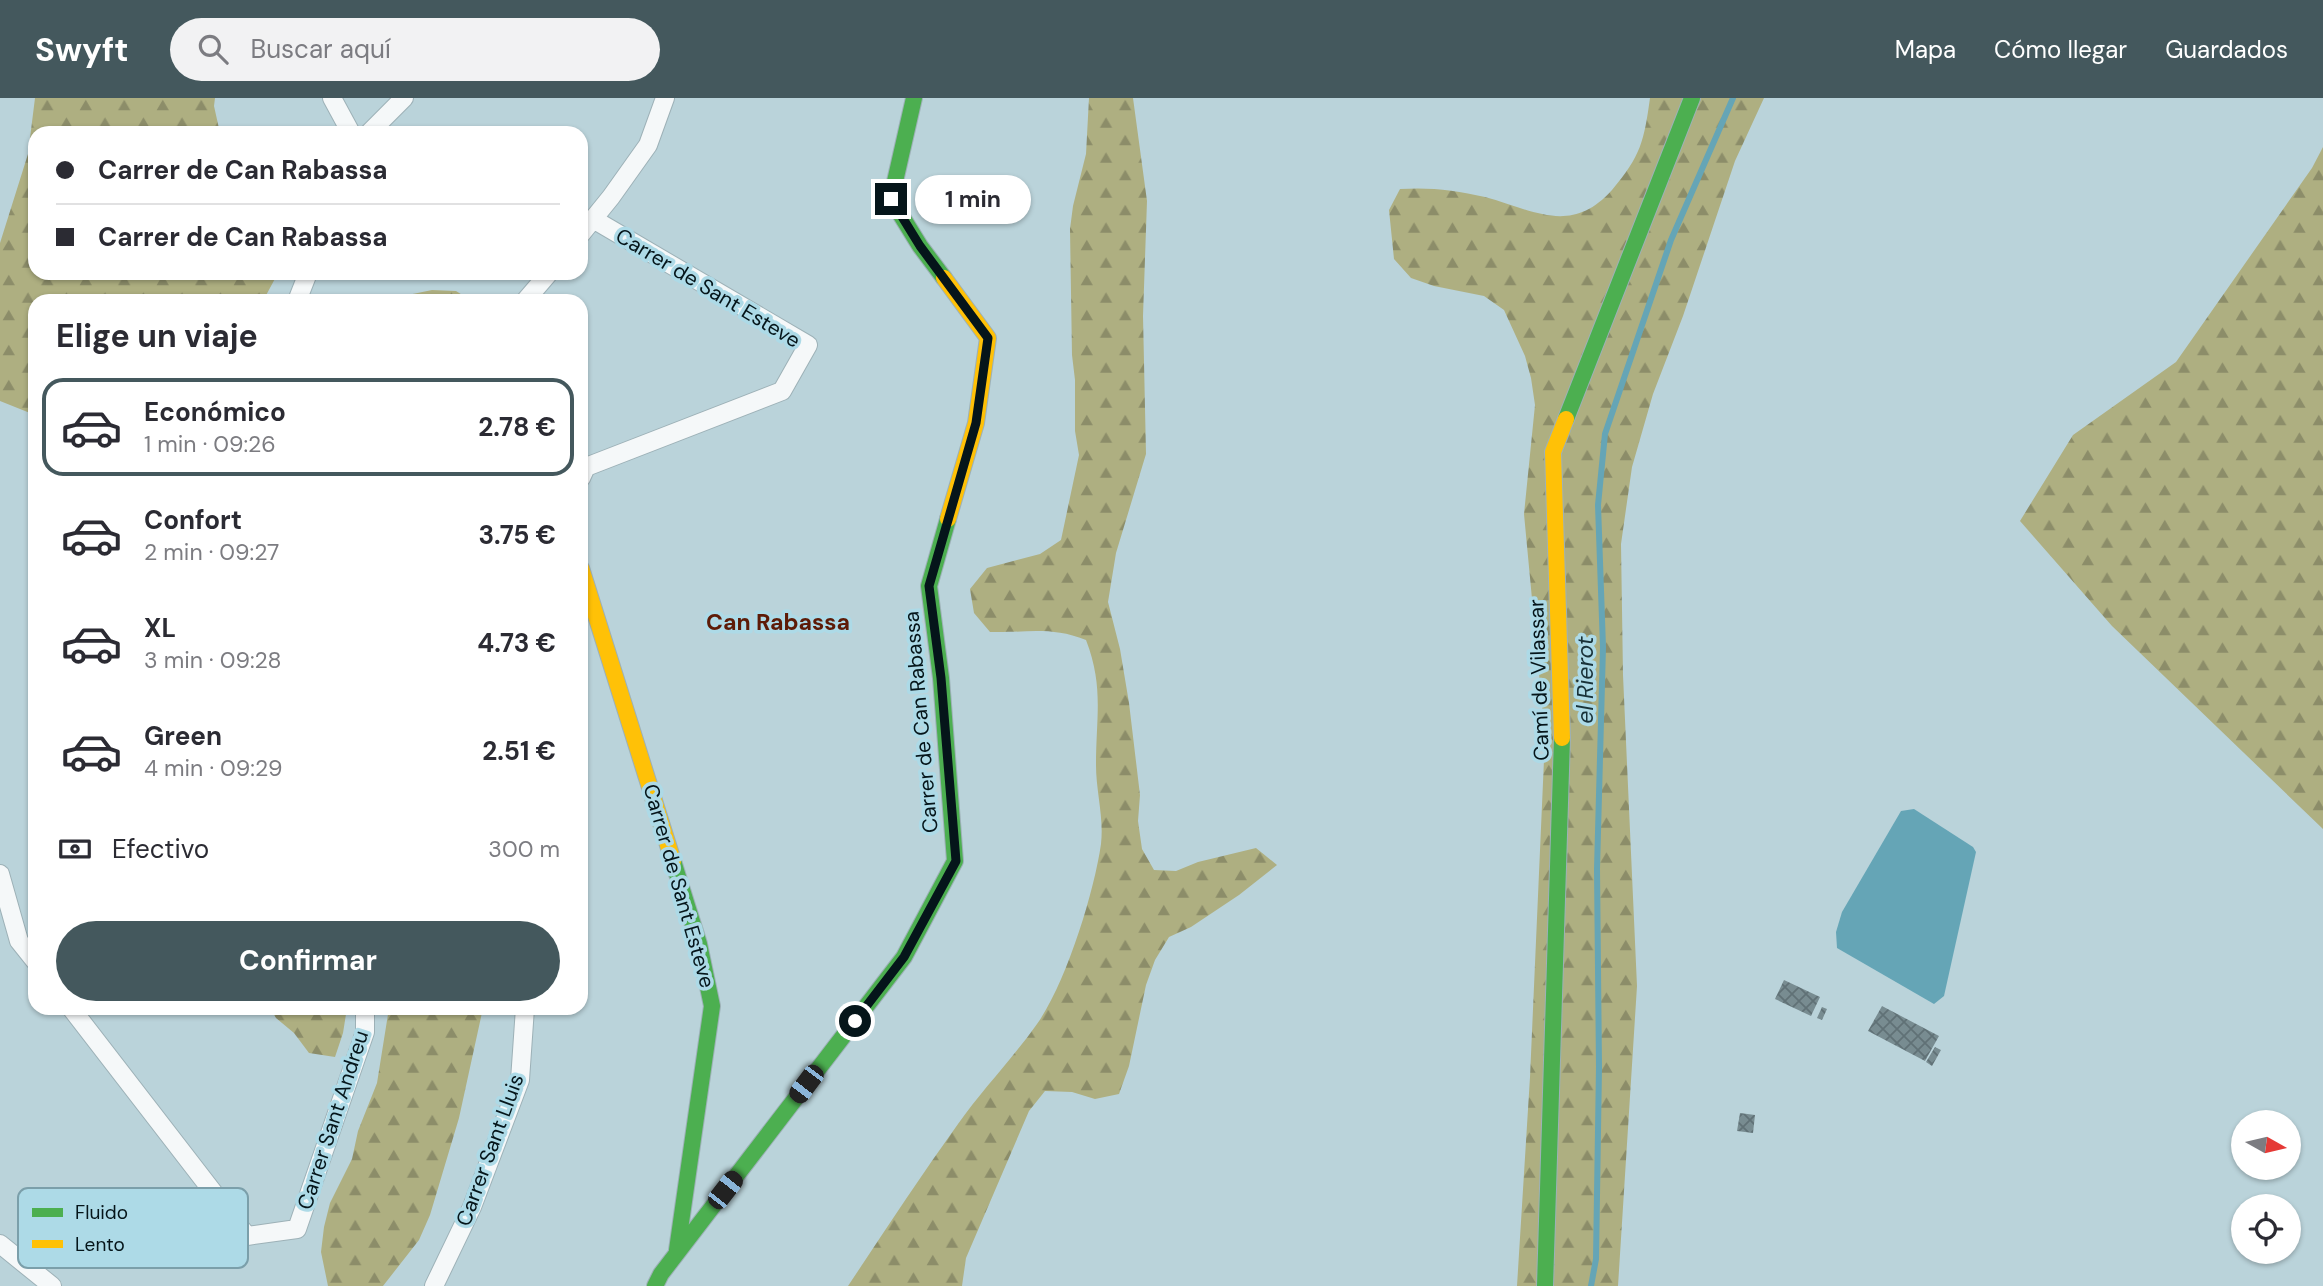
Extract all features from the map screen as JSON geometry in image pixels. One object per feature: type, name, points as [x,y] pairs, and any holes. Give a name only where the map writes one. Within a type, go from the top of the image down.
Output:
[{"type":"street","points":[[332,98],[347,126]]},
{"type":"street","points":[[376,126],[404,98]]},
{"type":"street","points":[[588,225],[648,145],[664,98]]},
{"type":"street","name":"Carrer de Can Rabassa","points":[[655,1286],[904,957],[956,861],[941,678],[929,586],[976,423],[988,338],[920,246],[891,199],[914,98]]},
{"type":"street","name":"Camí de Vilassar","points":[[1545,1286],[1563,765],[1553,452],[1692,98]]},
{"type":"street","name":"Carrer de Sant Esteve","points":[[588,466],[782,391],[808,345],[593,219]]},
{"type":"street","points":[[532,294],[542,280]]},
{"type":"street","name":"Carrer de Sant Esteve","points":[[588,590],[699,944],[712,1006],[677,1254]]},
{"type":"street","points":[[0,874],[19,941],[28,952]]},
{"type":"street","name":"Carrer Sant Andreu","points":[[76,1015],[210,1188]]},
{"type":"street","name":"Carrer Sant Andreu","points":[[248,1236],[297,1229],[365,1032],[365,1015]]},
{"type":"street","name":"Carrer Sant Lluis","points":[[434,1286],[472,1207],[520,1080],[525,1015]]},
{"type":"street","points":[[0,1244],[18,1259]]},
{"type":"street","points":[[30,1268],[52,1286]]},
{"type":"green space","points":[[35,98],[215,98],[218,126],[32,126]]},
{"type":"green space","points":[[1089,98],[1133,98],[1147,201],[1143,316],[1146,454],[1116,553],[1108,602],[1120,649],[1129,703],[1140,795],[1138,821],[1142,849],[1154,870],[1176,871],[1198,862],[1256,848],[1277,865],[1239,895],[1191,927],[1169,937],[1155,960],[1146,985],[1129,1066],[1119,1094],[1095,1099],[1072,1092],[1045,1091],[1029,1111],[966,1258],[962,1286],[848,1286],[958,1124],[1028,1037],[1048,1007],[1077,937],[1097,864],[1102,834],[1096,765],[1097,687],[1086,640],[1061,633],[1038,631],[990,632],[974,613],[970,589],[987,568],[1040,554],[1061,540],[1079,455],[1075,431],[1070,229],[1086,154]]},
{"type":"green space","points":[[1650,98],[1764,98],[1735,161],[1683,316],[1653,394],[1632,467],[1621,544],[1623,675],[1637,986],[1618,1286],[1517,1286],[1530,1077],[1545,737],[1524,514],[1535,405],[1525,356],[1504,310],[1484,296],[1434,286],[1411,278],[1394,259],[1389,210],[1400,189],[1421,188],[1485,197],[1551,216],[1582,212],[1597,204],[1612,190],[1635,157],[1646,126]]},
{"type":"green space","points":[[2323,147],[2323,829],[2112,626],[2020,521],[2073,435],[2176,362],[2312,168]]},
{"type":"green space","points":[[28,154],[28,280],[274,280],[267,294],[28,294],[28,412],[0,401],[0,243]]},
{"type":"green space","points":[[432,290],[456,291],[461,294],[413,294]]},
{"type":"green space","points":[[274,1015],[346,1015],[335,1057],[309,1053],[294,1033]]},
{"type":"green space","points":[[388,1015],[481,1015],[459,1118],[430,1215],[419,1240],[383,1286],[328,1286],[321,1252],[324,1227],[330,1203],[352,1159],[358,1131],[377,1083]]},
{"type":"water","points":[[1914,809],[1973,847],[1976,852],[1944,996],[1934,1004],[1837,948],[1836,932],[1842,912],[1901,811]]},
{"type":"building","points":[[1784,980],[1820,997],[1811,1016],[1775,999]]},
{"type":"building","points":[[1882,1006],[1939,1036],[1925,1061],[1868,1031]]},
{"type":"building","points":[[1822,1007],[1827,1009],[1822,1020],[1817,1018]]},
{"type":"building","points":[[1935,1047],[1941,1050],[1932,1066],[1926,1062]]},
{"type":"building","points":[[1740,1113],[1755,1115],[1753,1133],[1737,1131]]},
{"type":"waterway","name":"el Rierot","points":[[1591,1286],[1596,1259],[1599,1067],[1597,869],[1603,647],[1598,505],[1605,434],[1671,240],[1733,98]]},
{"type":"traffic: fast","points":[[914,98],[891,199],[920,246],[944,278]]},
{"type":"traffic: fast","points":[[1566,419],[1692,98]]},
{"type":"traffic: fast","points":[[655,1286],[661,1274],[904,957],[955,861],[941,678],[929,586],[948,519]]},
{"type":"traffic: fast","points":[[1545,1286],[1562,738]]},
{"type":"traffic: fast","points":[[673,861],[699,944],[712,1006],[677,1250]]},
{"type":"traffic: slow","points":[[944,278],[988,338],[976,423],[948,519]]},
{"type":"traffic: slow","points":[[1562,738],[1553,452],[1566,419]]},
{"type":"traffic: slow","points":[[588,590],[673,861]]},
{"type":"district","name":"Can Rabassa","points":[[778,622]]},
{"type":"route","points":[[855,1021],[904,957],[956,861],[941,678],[929,586],[976,423],[988,338],[920,246],[891,199]]}]
